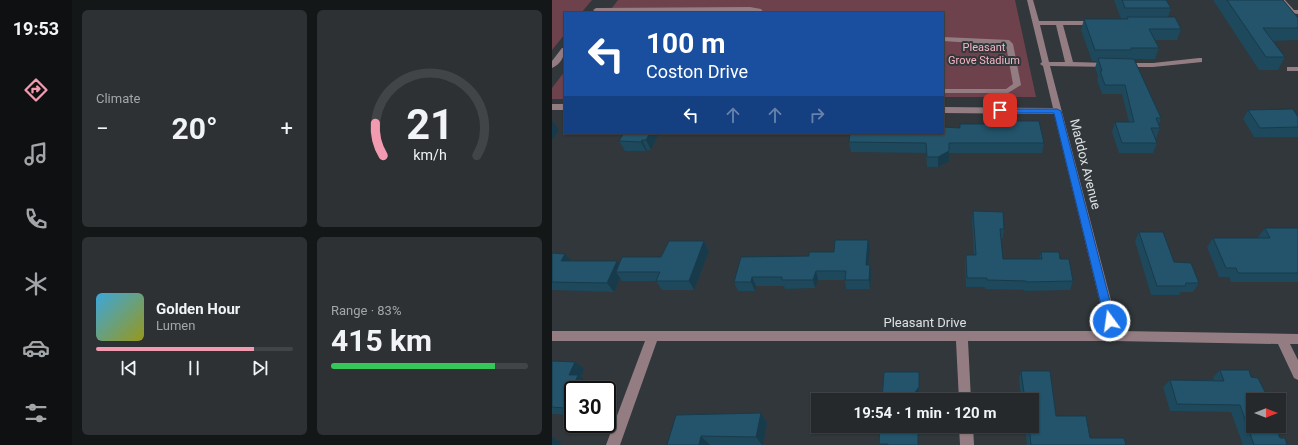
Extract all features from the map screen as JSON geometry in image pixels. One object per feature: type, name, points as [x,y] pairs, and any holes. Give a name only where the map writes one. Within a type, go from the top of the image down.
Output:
[{"type":"street","points":[[595,11],[604,0]]},
{"type":"street","points":[[625,11],[633,0]]},
{"type":"street","points":[[701,9],[706,0]]},
{"type":"street","name":"Maddox Avenue","points":[[1030,0],[1044,64],[1114,336]]},
{"type":"street","points":[[1282,0],[1292,12],[1298,12]]},
{"type":"street","points":[[595,11],[750,9],[759,10],[760,12]]},
{"type":"street","points":[[1035,23],[1104,24]]},
{"type":"street","points":[[1059,24],[1070,65]]},
{"type":"street","points":[[944,40],[1006,42],[1009,44],[1017,85],[1008,92],[944,91]]},
{"type":"street","points":[[552,66],[564,51]]},
{"type":"street","points":[[1044,64],[1153,65],[1199,60]]},
{"type":"street","points":[[552,107],[564,107]]},
{"type":"street","points":[[944,110],[1057,111]]},
{"type":"street","name":"Pleasant Drive","points":[[552,336],[1114,336],[1298,339]]},
{"type":"street","points":[[962,336],[965,393]]},
{"type":"street","points":[[613,445],[653,337]]},
{"type":"street","points":[[1282,339],[1298,374]]},
{"type":"street","points":[[966,433],[967,445]]},
{"type":"green space","points":[[552,0],[592,0],[582,12],[564,12],[564,35],[552,50]]},
{"type":"green space","name":"Pleasant Grove Stadium","points":[[618,0],[1015,0],[1036,97],[944,97],[944,12],[609,12]]},
{"type":"green space","points":[[564,72],[564,99],[552,99],[552,88]]},
{"type":"building","points":[[1122,0],[1166,0],[1171,8],[1125,8]]},
{"type":"building","points":[[1227,0],[1283,0],[1298,18],[1298,28],[1263,28],[1285,57],[1266,57]]},
{"type":"building","points":[[1127,17],[1175,17],[1181,29],[1149,29],[1159,48],[1095,50],[1084,19],[1128,19]]},
{"type":"building","points":[[1098,58],[1134,59],[1161,118],[1156,118],[1160,128],[1151,128],[1157,143],[1122,143],[1115,122],[1134,122],[1125,85],[1105,85],[1100,71],[1102,71]]},
{"type":"building","points":[[1293,109],[1298,117],[1298,127],[1260,128],[1248,110]]},
{"type":"building","points":[[1012,121],[1039,121],[1044,143],[949,143],[949,151],[938,157],[927,157],[926,143],[849,142],[850,134],[944,134],[944,127],[960,128],[960,124],[1013,124]]},
{"type":"building","points":[[623,134],[649,134],[646,140],[642,140],[641,142],[619,141]]},
{"type":"building","points":[[973,211],[1003,212],[1004,229],[1000,229],[1003,259],[1042,259],[1041,252],[1059,252],[1060,259],[1069,259],[1073,281],[1027,282],[987,280],[987,278],[967,278],[966,255],[976,255]]},
{"type":"building","points":[[1265,228],[1298,228],[1298,273],[1238,273],[1236,268],[1226,268],[1213,238],[1270,238]]},
{"type":"building","points":[[1139,232],[1163,232],[1174,262],[1191,263],[1199,283],[1186,283],[1185,286],[1157,286]]},
{"type":"building","points":[[835,240],[868,240],[866,265],[870,265],[869,280],[845,280],[846,271],[816,271],[813,280],[782,280],[782,277],[752,277],[751,282],[734,282],[741,257],[809,256],[809,252],[834,252]]},
{"type":"building","points":[[669,241],[704,241],[689,281],[656,281],[660,272],[616,272],[622,257],[661,257]]},
{"type":"building","points":[[552,253],[565,254],[561,261],[617,261],[607,283],[552,282]]},
{"type":"building","points":[[552,361],[575,362],[569,375],[578,375],[575,381],[564,381],[564,408],[552,407]]},
{"type":"building","points":[[1220,370],[1249,370],[1251,377],[1258,378],[1266,393],[1246,393],[1246,422],[1240,405],[1177,404],[1170,380],[1224,381]]},
{"type":"building","points":[[1021,371],[1050,371],[1056,416],[1086,416],[1090,438],[1124,438],[1126,445],[1031,445],[1030,433],[1039,433],[1039,393],[1024,393]]},
{"type":"building","points":[[884,372],[919,372],[919,387],[914,393],[882,393]]},
{"type":"building","points":[[761,413],[756,437],[701,436],[699,445],[667,445],[676,415]]},
{"type":"building","points":[[880,433],[918,433],[918,445],[879,444]]},
{"type":"building","points":[[1250,433],[1278,433],[1280,438],[1285,438],[1287,445],[1254,445]]},
{"type":"route","points":[[1000,110],[1057,111],[1110,321]]}]
